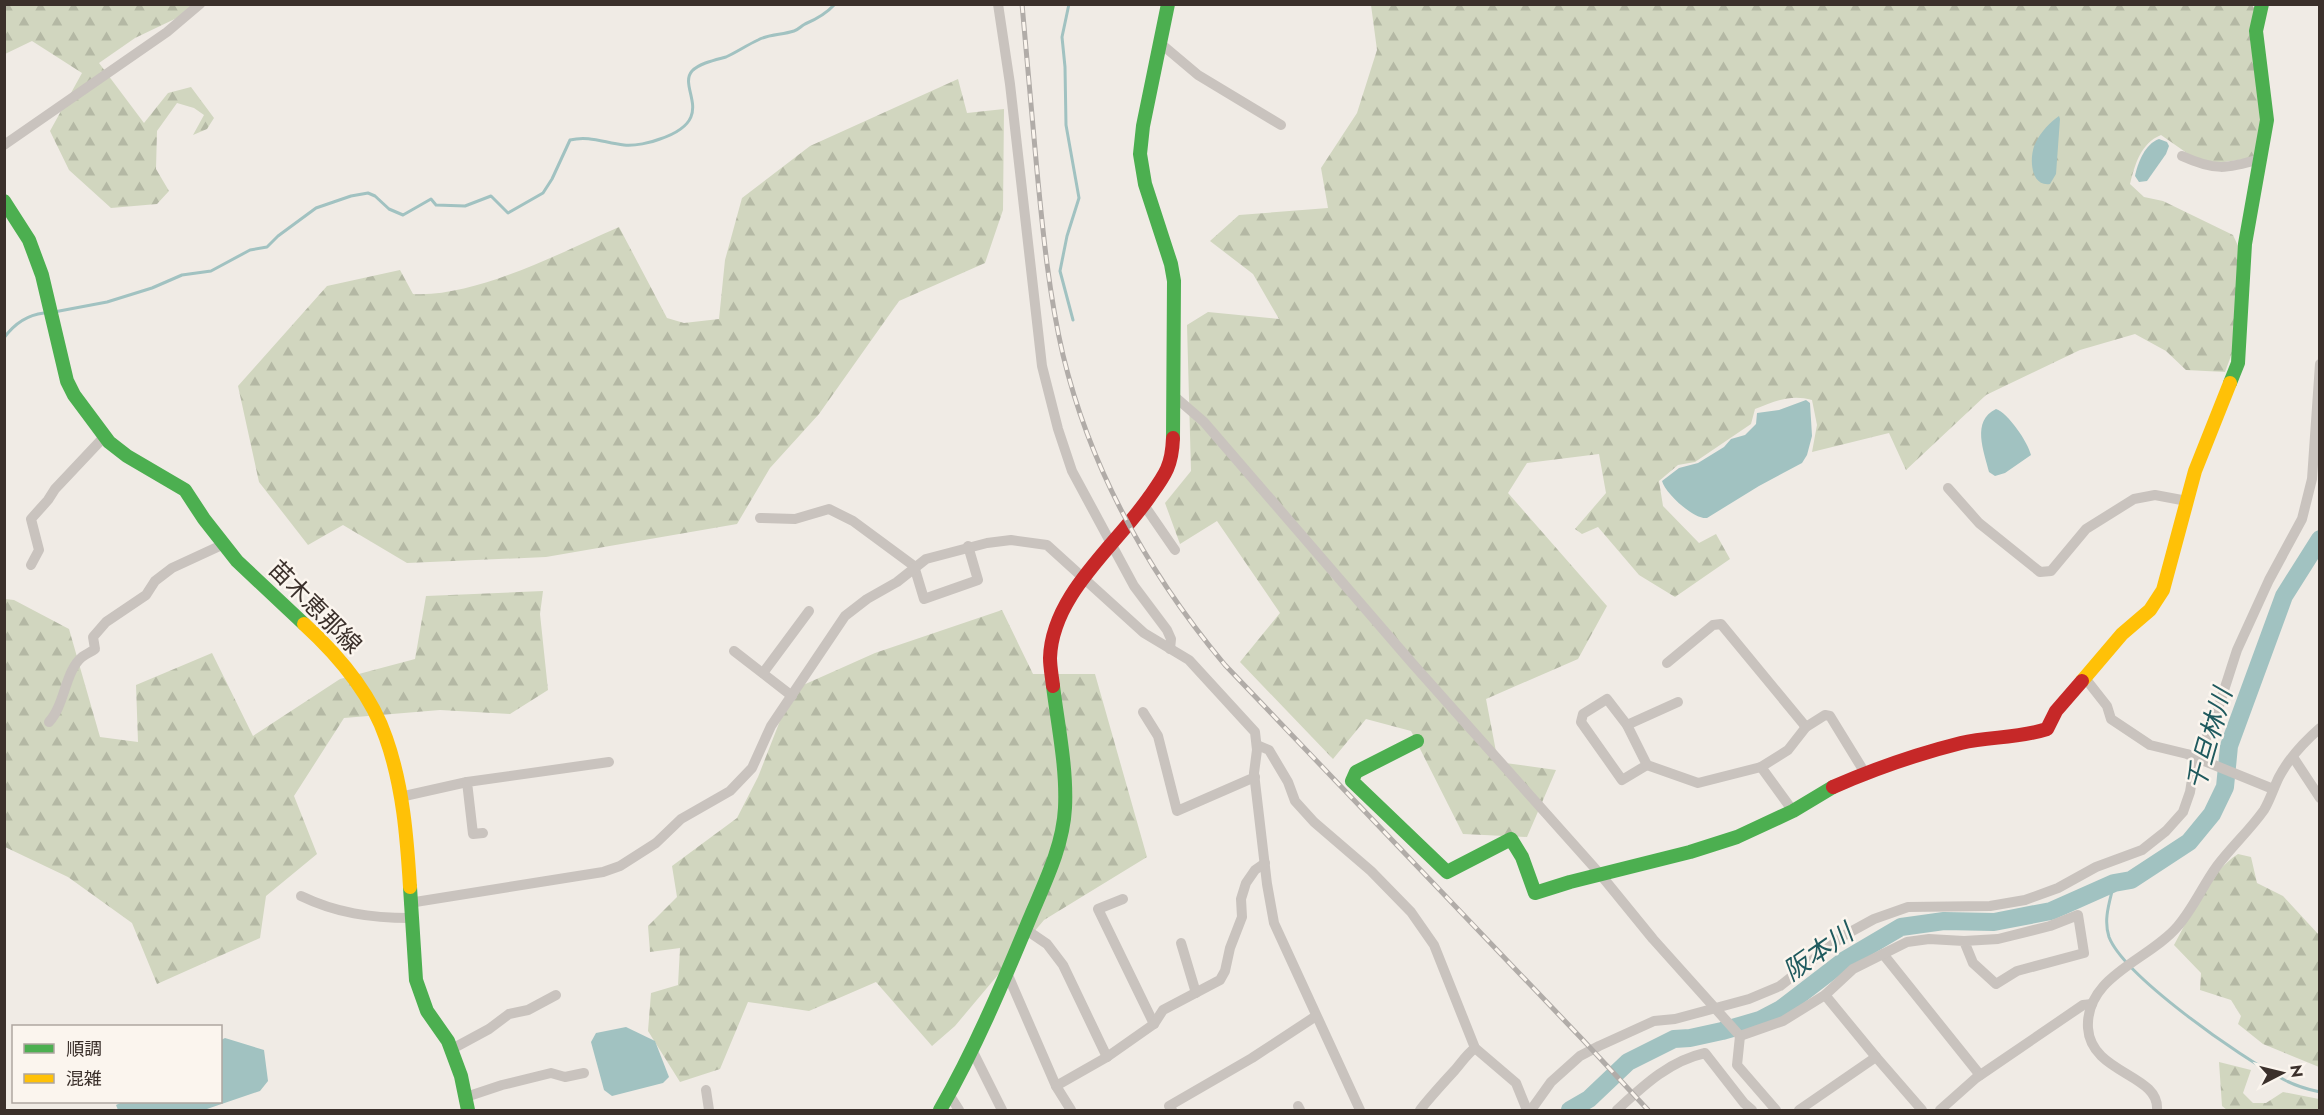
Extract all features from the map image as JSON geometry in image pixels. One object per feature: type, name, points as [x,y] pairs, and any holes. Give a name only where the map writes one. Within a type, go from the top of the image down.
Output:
[{"type":"street","points":[[4,145],[167,32],[200,4]]},
{"type":"street","points":[[999,4],[1042,366],[1058,429],[1072,471],[1134,586],[1167,630],[1171,639],[1170,649]]},
{"type":"street","points":[[940,1110],[950,1096],[1007,973],[1056,854],[1065,809],[1064,763],[1051,670],[1051,644],[1062,609],[1071,594],[1142,508],[1169,469],[1173,444],[1176,328],[1173,272],[1145,184],[1140,154],[1168,4]]},
{"type":"street","points":[[1417,741],[1356,772],[1352,781],[1448,872],[1511,838],[1522,857],[1536,893],[1600,874],[1712,846],[1737,837],[1793,811],[1828,789],[1865,773],[1962,743],[2026,736],[2047,729],[2056,711],[2122,634],[2150,610],[2163,590],[2195,471],[2238,363],[2245,243],[2267,120],[2256,31],[2262,4]]},
{"type":"street","points":[[1160,43],[1198,75],[1281,125]]},
{"type":"street","points":[[2182,156],[2205,167],[2221,167],[2260,159]]},
{"type":"street","name":"苗木恵那線","points":[[4,201],[29,240],[42,275],[67,381],[74,395],[104,437],[127,456],[185,490],[204,519],[249,573],[321,638],[366,698],[386,738],[406,829],[413,958],[420,995],[452,1049],[467,1104]]},
{"type":"street","points":[[1257,745],[1269,750],[1288,782],[1295,801],[1314,822],[1395,894],[1428,935],[1475,1048],[1516,1083],[1529,1110],[1551,1082],[1580,1056],[1654,1021],[1675,1019],[1717,1008],[1749,999],[1780,986],[1843,936],[1874,919],[1908,907],[1990,906],[2025,900],[2058,888],[2096,867],[2142,850],[2166,831],[2183,812],[2190,792],[2194,767],[2202,761],[2237,650],[2302,519],[2312,479],[2319,364]]},
{"type":"street","points":[[1174,396],[1204,422],[1412,663],[1600,874],[1653,939],[1717,1008],[1740,1036],[1737,1065],[1776,1110]]},
{"type":"street","points":[[31,565],[39,550],[31,519],[55,489],[104,437]]},
{"type":"street","points":[[1948,488],[1979,523],[2040,572],[2051,571],[2086,528],[2134,499],[2155,495],[2187,501]]},
{"type":"street","points":[[1142,508],[1175,550]]},
{"type":"street","points":[[760,518],[795,519],[829,509],[853,521],[914,566],[924,599],[978,580],[968,546]]},
{"type":"street","points":[[410,903],[603,873],[620,866],[656,843],[681,819],[730,792],[752,768],[771,726],[845,616],[867,599],[897,582],[914,566],[926,559],[968,546],[1011,540],[1047,545],[1144,633],[1189,660],[1255,732],[1257,745],[1254,762],[1255,777],[1274,923],[1360,1110]]},
{"type":"street","points":[[49,722],[57,714],[73,671],[81,658],[95,650],[93,637],[106,622],[146,595],[155,581],[172,568],[224,544]]},
{"type":"street","points":[[763,673],[809,611]]},
{"type":"street","points":[[1667,663],[1713,625],[1721,624],[1806,727]]},
{"type":"street","points":[[734,651],[792,696]]},
{"type":"street","points":[[2085,678],[2107,706],[2111,719],[2150,745],[2187,754],[2241,774],[2273,789]]},
{"type":"street","points":[[1647,765],[1622,780],[1581,722],[1583,714],[1607,699],[1627,725],[1647,765],[1698,783],[1761,767],[1788,750],[1806,727],[1825,715],[1830,716],[1865,773]]},
{"type":"street","points":[[1627,725],[1678,702]]},
{"type":"street","points":[[1143,712],[1158,736],[1177,811],[1255,777]]},
{"type":"street","points":[[2157,1110],[2158,1103],[2154,1094],[2115,1068],[2100,1056],[2093,1046],[2089,1038],[2088,1020],[2092,1004],[2099,990],[2115,975],[2138,960],[2178,926],[2225,855],[2265,808],[2273,789],[2305,740],[2319,728]]},
{"type":"street","points":[[2293,757],[2319,798]]},
{"type":"street","points":[[400,797],[467,782],[609,762]]},
{"type":"street","points":[[1761,767],[1793,811]]},
{"type":"street","points":[[467,782],[473,834],[483,833]]},
{"type":"street","points":[[1056,1086],[1107,1057],[1154,1024],[1163,1010],[1220,980],[1225,971],[1230,948],[1242,916],[1241,899],[1246,883],[1255,870],[1265,863]]},
{"type":"street","points":[[301,896],[326,908],[384,918],[410,918]]},
{"type":"street","points":[[1123,899],[1098,909],[1154,1024]]},
{"type":"street","points":[[1740,1036],[1783,1021],[1825,996],[1853,969],[1907,942],[1929,939],[1964,941],[1998,939],[2050,926],[2078,915],[2084,953],[2017,971],[1996,984],[1973,963],[1964,941]]},
{"type":"street","points":[[1025,929],[1047,944],[1063,965],[1107,1057]]},
{"type":"street","points":[[1181,943],[1196,993]]},
{"type":"street","points":[[1882,954],[1980,1075]]},
{"type":"street","points":[[1007,973],[1056,1086],[1071,1110]]},
{"type":"street","points":[[452,1049],[489,1029],[509,1014],[528,1010],[556,994]]},
{"type":"street","points":[[1825,996],[1922,1110]]},
{"type":"street","points":[[1940,1110],[1980,1075],[2084,1005],[2092,1004]]},
{"type":"street","points":[[1172,1110],[1169,1106],[1252,1058],[1316,1016]]},
{"type":"street","points":[[1420,1110],[1438,1087],[1458,1068],[1464,1057],[1475,1048]]},
{"type":"street","points":[[972,1050],[1002,1110]]},
{"type":"street","points":[[1617,1110],[1648,1081],[1671,1066],[1694,1055],[1705,1053],[1752,1110]]},
{"type":"street","points":[[1799,1110],[1876,1056]]},
{"type":"street","points":[[467,1104],[502,1085],[551,1073],[565,1077],[584,1072]]},
{"type":"street","points":[[706,1090],[709,1110]]},
{"type":"street","points":[[950,1096],[959,1110]]},
{"type":"green space","points":[[2251,4],[2255,9],[2264,119],[2258,157],[2204,165],[2161,135],[2148,143],[2144,149],[2130,184],[2144,197],[2163,201],[2233,235],[2239,248],[2237,340],[2225,372],[2186,370],[2166,351],[2135,334],[2080,350],[1986,395],[1906,470],[1889,433],[1812,452],[1817,425],[1812,400],[1790,398],[1755,409],[1751,424],[1695,462],[1678,465],[1659,481],[1663,506],[1699,543],[1716,534],[1730,559],[1675,597],[1639,575],[1598,527],[1582,534],[1575,529],[1606,493],[1599,454],[1527,463],[1508,493],[1607,606],[1578,659],[1486,699],[1498,762],[1556,770],[1527,837],[1463,834],[1411,731],[1366,719],[1333,759],[1240,662],[1280,613],[1217,521],[1180,544],[1165,503],[1191,471],[1187,325],[1208,312],[1279,319],[1253,274],[1210,241],[1239,215],[1328,208],[1321,168],[1357,113],[1377,50],[1371,5]]},
{"type":"green space","points":[[5,5],[204,5],[135,38],[99,63],[144,123],[168,93],[191,87],[214,118],[207,129],[193,135],[204,115],[194,108],[177,103],[157,131],[156,169],[169,191],[157,204],[111,208],[69,170],[50,131],[82,73],[32,41],[5,54]]},
{"type":"green space","points":[[958,79],[967,113],[1004,109],[1003,210],[985,263],[899,301],[819,414],[770,468],[737,524],[546,557],[407,563],[343,525],[308,545],[259,482],[238,386],[327,286],[400,270],[413,294],[463,289],[518,271],[619,227],[667,318],[684,323],[719,319],[725,260],[742,198],[810,146]]},
{"type":"green space","points":[[543,591],[540,614],[548,690],[510,714],[440,710],[344,718],[294,796],[317,854],[266,896],[260,938],[157,984],[132,923],[68,877],[5,847],[5,599],[14,600],[69,629],[100,737],[138,742],[136,685],[212,653],[253,736],[340,679],[415,659],[426,596]]},
{"type":"green space","points":[[1002,610],[1033,674],[1095,674],[1147,857],[1044,920],[955,1026],[932,1046],[876,982],[809,1011],[748,1002],[720,1069],[680,1082],[648,1031],[651,993],[678,985],[680,948],[650,952],[648,926],[677,897],[672,866],[737,818],[758,777],[792,690],[875,653]]},
{"type":"green space","points":[[2238,854],[2251,857],[2257,883],[2283,896],[2319,935],[2319,1067],[2263,1044],[2238,1024],[2241,1016],[2231,1000],[2200,990],[2201,973],[2174,945],[2209,883],[2227,862]]},
{"type":"green space","points":[[2219,1062],[2251,1070],[2243,1093],[2253,1103],[2266,1103],[2283,1092],[2319,1099],[2319,1110],[2227,1110],[2222,1106]]},
{"type":"water","points":[[2059,116],[2056,174],[2050,184],[2043,184],[2034,175],[2032,154],[2038,138]]},
{"type":"water","points":[[2159,139],[2167,142],[2169,146],[2166,154],[2147,181],[2139,182],[2135,176],[2140,159],[2146,149]]},
{"type":"water","points":[[1806,400],[1810,403],[1812,436],[1807,455],[1802,463],[1707,518],[1695,515],[1688,510],[1674,499],[1664,486],[1662,481],[1679,468],[1698,463],[1724,447],[1731,439],[1745,435],[1756,424],[1757,413],[1779,410]]},
{"type":"water","points":[[1996,409],[2006,416],[2017,429],[2031,455],[2005,473],[1995,476],[1989,472],[1982,446],[1981,429],[1988,414]]},
{"type":"water","points":[[626,1027],[655,1041],[669,1077],[663,1083],[612,1096],[604,1090],[591,1042],[596,1033]]},
{"type":"water","points":[[225,1038],[264,1050],[268,1081],[260,1091],[204,1110],[118,1110],[116,1105],[120,1103],[222,1103],[222,1040]]},
{"type":"waterway","points":[[54,312],[107,302],[152,288],[182,275],[211,271],[250,250],[267,247],[316,208],[351,196],[368,193],[375,196],[389,209],[403,215],[431,199],[436,205],[465,206],[491,196],[508,213],[543,193],[570,140],[590,139],[633,145],[656,140],[678,131],[688,122],[692,113],[689,78],[695,68],[726,57],[762,38],[795,30],[821,16],[835,4]]},
{"type":"waterway","points":[[1069,4],[1062,37],[1066,125],[1079,198],[1067,236],[1060,271],[1073,320]]},
{"type":"waterway","points":[[4,338],[21,321],[44,313]]},
{"type":"waterway","name":"阪本川","points":[[1570,1110],[1589,1099],[1628,1062],[1674,1039],[1722,1031],[1760,1020],[1781,1009],[1845,960],[1901,927],[1944,921],[1994,922],[2051,911],[2114,883],[2131,880],[2189,842],[2212,814],[2225,787],[2229,746],[2284,596],[2320,539]]},
{"type":"waterway","name":"千旦林川","points":[[2114,883],[2109,903],[2107,930],[2119,953],[2137,973],[2186,1015],[2239,1053],[2286,1080],[2320,1092]]},
{"type":"railway","points":[[1022,4],[1044,241],[1063,355],[1089,440],[1126,519],[1148,558],[1197,630],[1225,665],[1648,1110]]},
{"type":"traffic: fast","points":[[1168,4],[1143,126],[1140,154],[1145,184],[1171,264],[1174,281],[1173,438]]},
{"type":"traffic: fast","points":[[2230,383],[2238,363],[2245,244],[2267,120],[2256,31],[2262,4]]},
{"type":"traffic: fast","points":[[4,201],[29,240],[42,275],[67,381],[74,395],[109,442],[127,456],[185,490],[204,519],[237,561],[304,624]]},
{"type":"traffic: fast","points":[[940,1110],[965,1064],[998,993],[1046,879],[1061,837],[1065,808],[1065,778],[1053,686]]},
{"type":"traffic: fast","points":[[1417,741],[1356,772],[1352,781],[1447,872],[1511,839],[1522,857],[1535,893],[1690,852],[1737,837],[1793,811],[1833,787]]},
{"type":"traffic: fast","points":[[410,887],[416,980],[427,1011],[448,1041],[461,1076],[468,1110]]},
{"type":"traffic: slow","points":[[2082,681],[2122,634],[2150,610],[2163,590],[2195,471],[2230,383]]},
{"type":"traffic: slow","points":[[304,624],[352,676],[380,722],[392,756],[400,793],[406,831],[410,887]]},
{"type":"traffic: jam","points":[[1053,686],[1050,658],[1053,635],[1062,613],[1088,572],[1136,515],[1160,482],[1167,470],[1173,438]]},
{"type":"traffic: jam","points":[[1833,787],[1896,762],[1945,747],[2047,729],[2056,711],[2082,681]]}]
